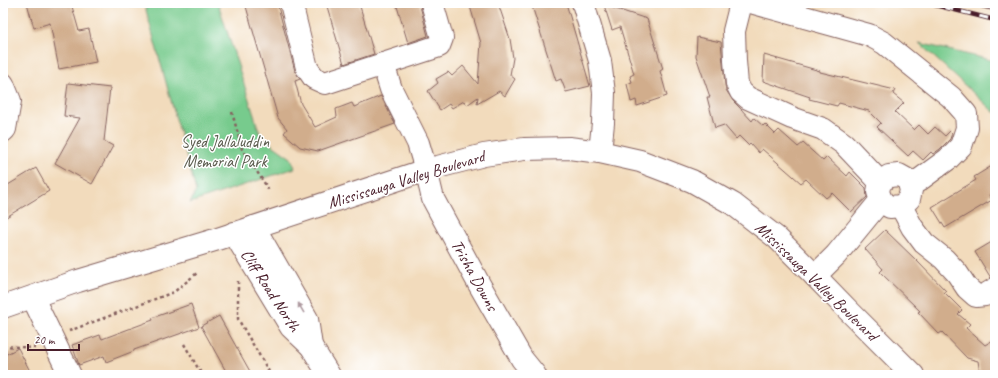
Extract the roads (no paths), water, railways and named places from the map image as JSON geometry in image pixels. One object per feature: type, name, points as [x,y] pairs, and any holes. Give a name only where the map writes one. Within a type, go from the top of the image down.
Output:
[{"type":"street","points":[[290,3],[307,68],[314,78],[325,83],[439,46],[442,38],[432,3]]},
{"type":"street","points":[[583,3],[600,61],[604,93],[600,152]]},
{"type":"street","points":[[741,3],[734,31],[737,84],[741,92],[748,98],[792,118],[823,129],[844,144],[924,242],[944,258],[967,288],[976,296],[985,295],[995,289]]},
{"type":"street","points":[[754,3],[869,35],[884,43],[951,97],[966,114],[967,128],[961,146],[948,159],[918,181],[910,185]]},
{"type":"street","name":"Trisha Downs","points":[[383,64],[392,89],[418,143],[433,199],[522,359],[535,375]]},
{"type":"street","points":[[3,84],[10,101],[5,129],[3,131]]},
{"type":"street","name":"Mississauga Valley Boulevard","points":[[3,307],[33,298],[78,281],[244,230],[426,170],[484,155],[524,149],[569,148],[600,152],[640,161],[692,181],[733,204],[777,238],[913,375]]},
{"type":"street","points":[[815,276],[836,255],[887,196],[889,176],[899,175],[908,180],[911,190],[909,199],[887,196]]},
{"type":"street","name":"Cliff Road North","points":[[244,230],[291,327],[311,346],[329,375]]},
{"type":"street","points":[[33,298],[70,375]]},
{"type":"railway","points":[[927,3],[995,20]]},
{"type":"railway","points":[[969,3],[995,9]]},
{"type":"park label","name":"Syed Jallaluddin Memorial Park","points":[[225,151]]}]
